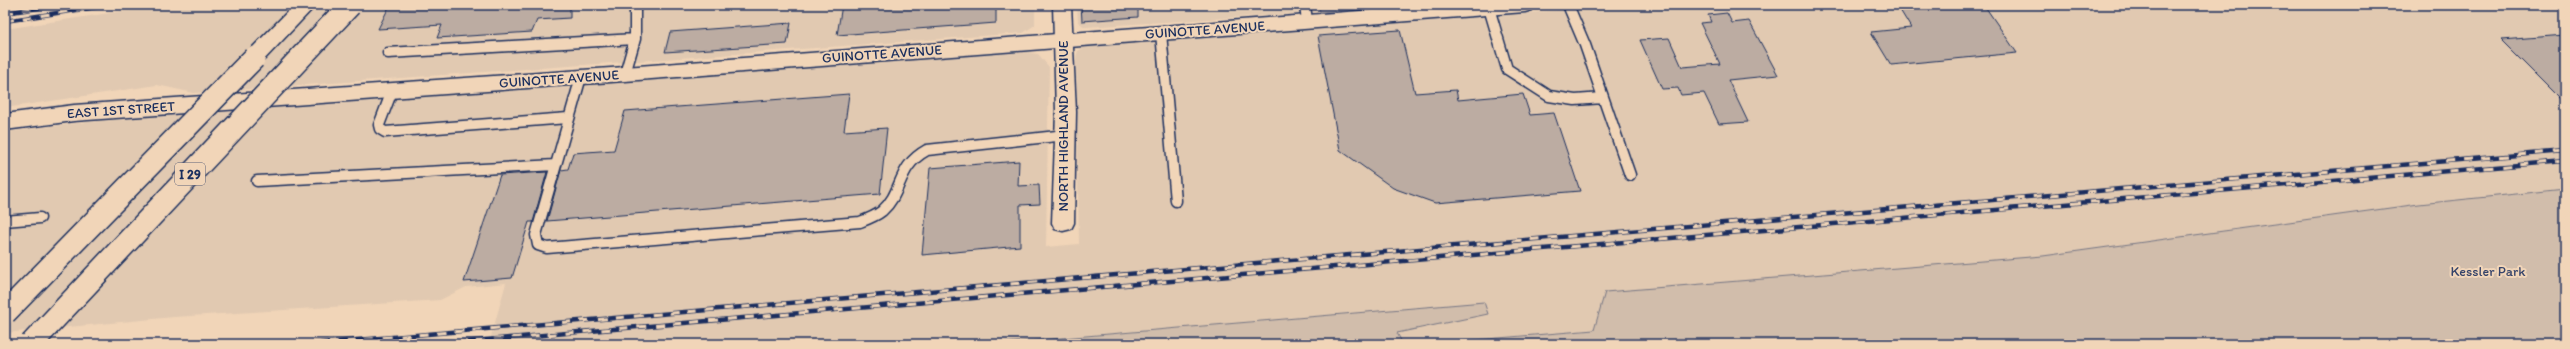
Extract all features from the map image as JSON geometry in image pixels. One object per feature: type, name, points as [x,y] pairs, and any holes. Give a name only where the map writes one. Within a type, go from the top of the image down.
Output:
[{"type":"main road","points":[[254,58],[287,5]]},
{"type":"main road","name":"I 29","points":[[5,313],[306,5]]},
{"type":"main road","name":"I 29","points":[[31,344],[350,5]]},
{"type":"main road","name":"GUINOTTE AVENUE","points":[[238,102],[1161,33],[1306,13],[1488,8],[1525,5]]},
{"type":"main road","name":"EAST 1ST STREET","points":[[5,122],[74,113],[238,102]]},
{"type":"street","name":"NORTH HIGHLAND AVENUE","points":[[1062,5],[1066,135],[1063,223]]},
{"type":"lane","points":[[625,74],[635,39],[635,5]]},
{"type":"lane","points":[[1568,5],[1630,175]]},
{"type":"lane","points":[[1488,8],[1507,69],[1549,96],[1575,100],[1603,98]]},
{"type":"lane","points":[[1161,33],[1176,201]]},
{"type":"lane","points":[[388,53],[635,39]]},
{"type":"lane","points":[[581,77],[568,118],[536,235],[538,245],[547,248],[860,222],[874,216],[886,208],[893,196],[904,166],[915,155],[927,150],[1066,135]]},
{"type":"lane","points":[[392,91],[379,125],[380,129],[385,132],[568,118]]},
{"type":"lane","points":[[257,181],[556,165]]},
{"type":"lane","points":[[5,221],[40,218]]},
{"type":"shaded area","points":[[162,5],[1035,5],[1035,25],[1023,33],[194,93],[157,85],[5,108],[5,29]]},
{"type":"shaded area","points":[[1077,5],[1319,5],[1320,12],[1085,27],[1078,22]]},
{"type":"shaded area","points":[[1632,5],[2565,5],[2565,189],[2419,204],[2043,256],[1594,330],[1427,344],[1403,344],[1396,333],[1488,314],[1484,302],[992,344],[489,344],[506,283],[466,287],[440,300],[174,317],[5,333],[5,132],[86,122],[1026,52],[1038,54],[1049,67],[1046,247],[1079,244],[1076,57],[1078,51],[1083,48],[1093,45]]},
{"type":"green space","points":[[1319,5],[1404,5],[1320,12]]},
{"type":"green space","name":"Kessler Park","points":[[2565,189],[2565,344],[1427,344],[1594,330],[1605,292],[2043,256],[2419,204]]},
{"type":"green space","points":[[1484,302],[1488,314],[1397,333],[1403,344],[992,344]]},
{"type":"building","points":[[390,5],[570,5],[570,18],[537,20],[532,32],[437,38],[442,25],[378,29]]},
{"type":"building","points":[[842,5],[996,5],[996,23],[837,35]]},
{"type":"building","points":[[1081,5],[1138,5],[1138,17],[1082,21]]},
{"type":"building","points":[[1897,5],[1984,5],[2017,53],[1891,65],[1871,32],[1911,28]]},
{"type":"building","points":[[1727,13],[1732,23],[1749,21],[1778,75],[1728,80],[1748,122],[1719,124],[1704,93],[1681,95],[1678,88],[1662,89],[1640,40],[1669,38],[1682,67],[1720,64],[1700,23],[1711,22],[1708,15]]},
{"type":"building","points":[[791,23],[787,44],[665,52],[670,32]]},
{"type":"building","points":[[1400,30],[1415,93],[1456,90],[1458,100],[1523,94],[1530,115],[1554,113],[1580,191],[1435,203],[1393,188],[1340,150],[1318,36]]},
{"type":"building","points":[[2565,35],[2565,104],[2501,40]]},
{"type":"building","points":[[849,94],[844,131],[887,128],[880,194],[547,221],[561,170],[568,169],[573,153],[614,150],[625,111]]},
{"type":"building","points":[[1019,161],[1018,186],[1039,185],[1040,204],[1020,205],[1020,246],[922,255],[930,168]]},
{"type":"building","points":[[547,172],[533,222],[529,222],[512,278],[464,282],[500,175]]},
{"type":"railway","points":[[5,13],[58,5]]},
{"type":"railway","points":[[5,21],[109,5]]},
{"type":"railway","points":[[311,344],[2565,151]]},
{"type":"railway","points":[[440,344],[2565,161]]}]
